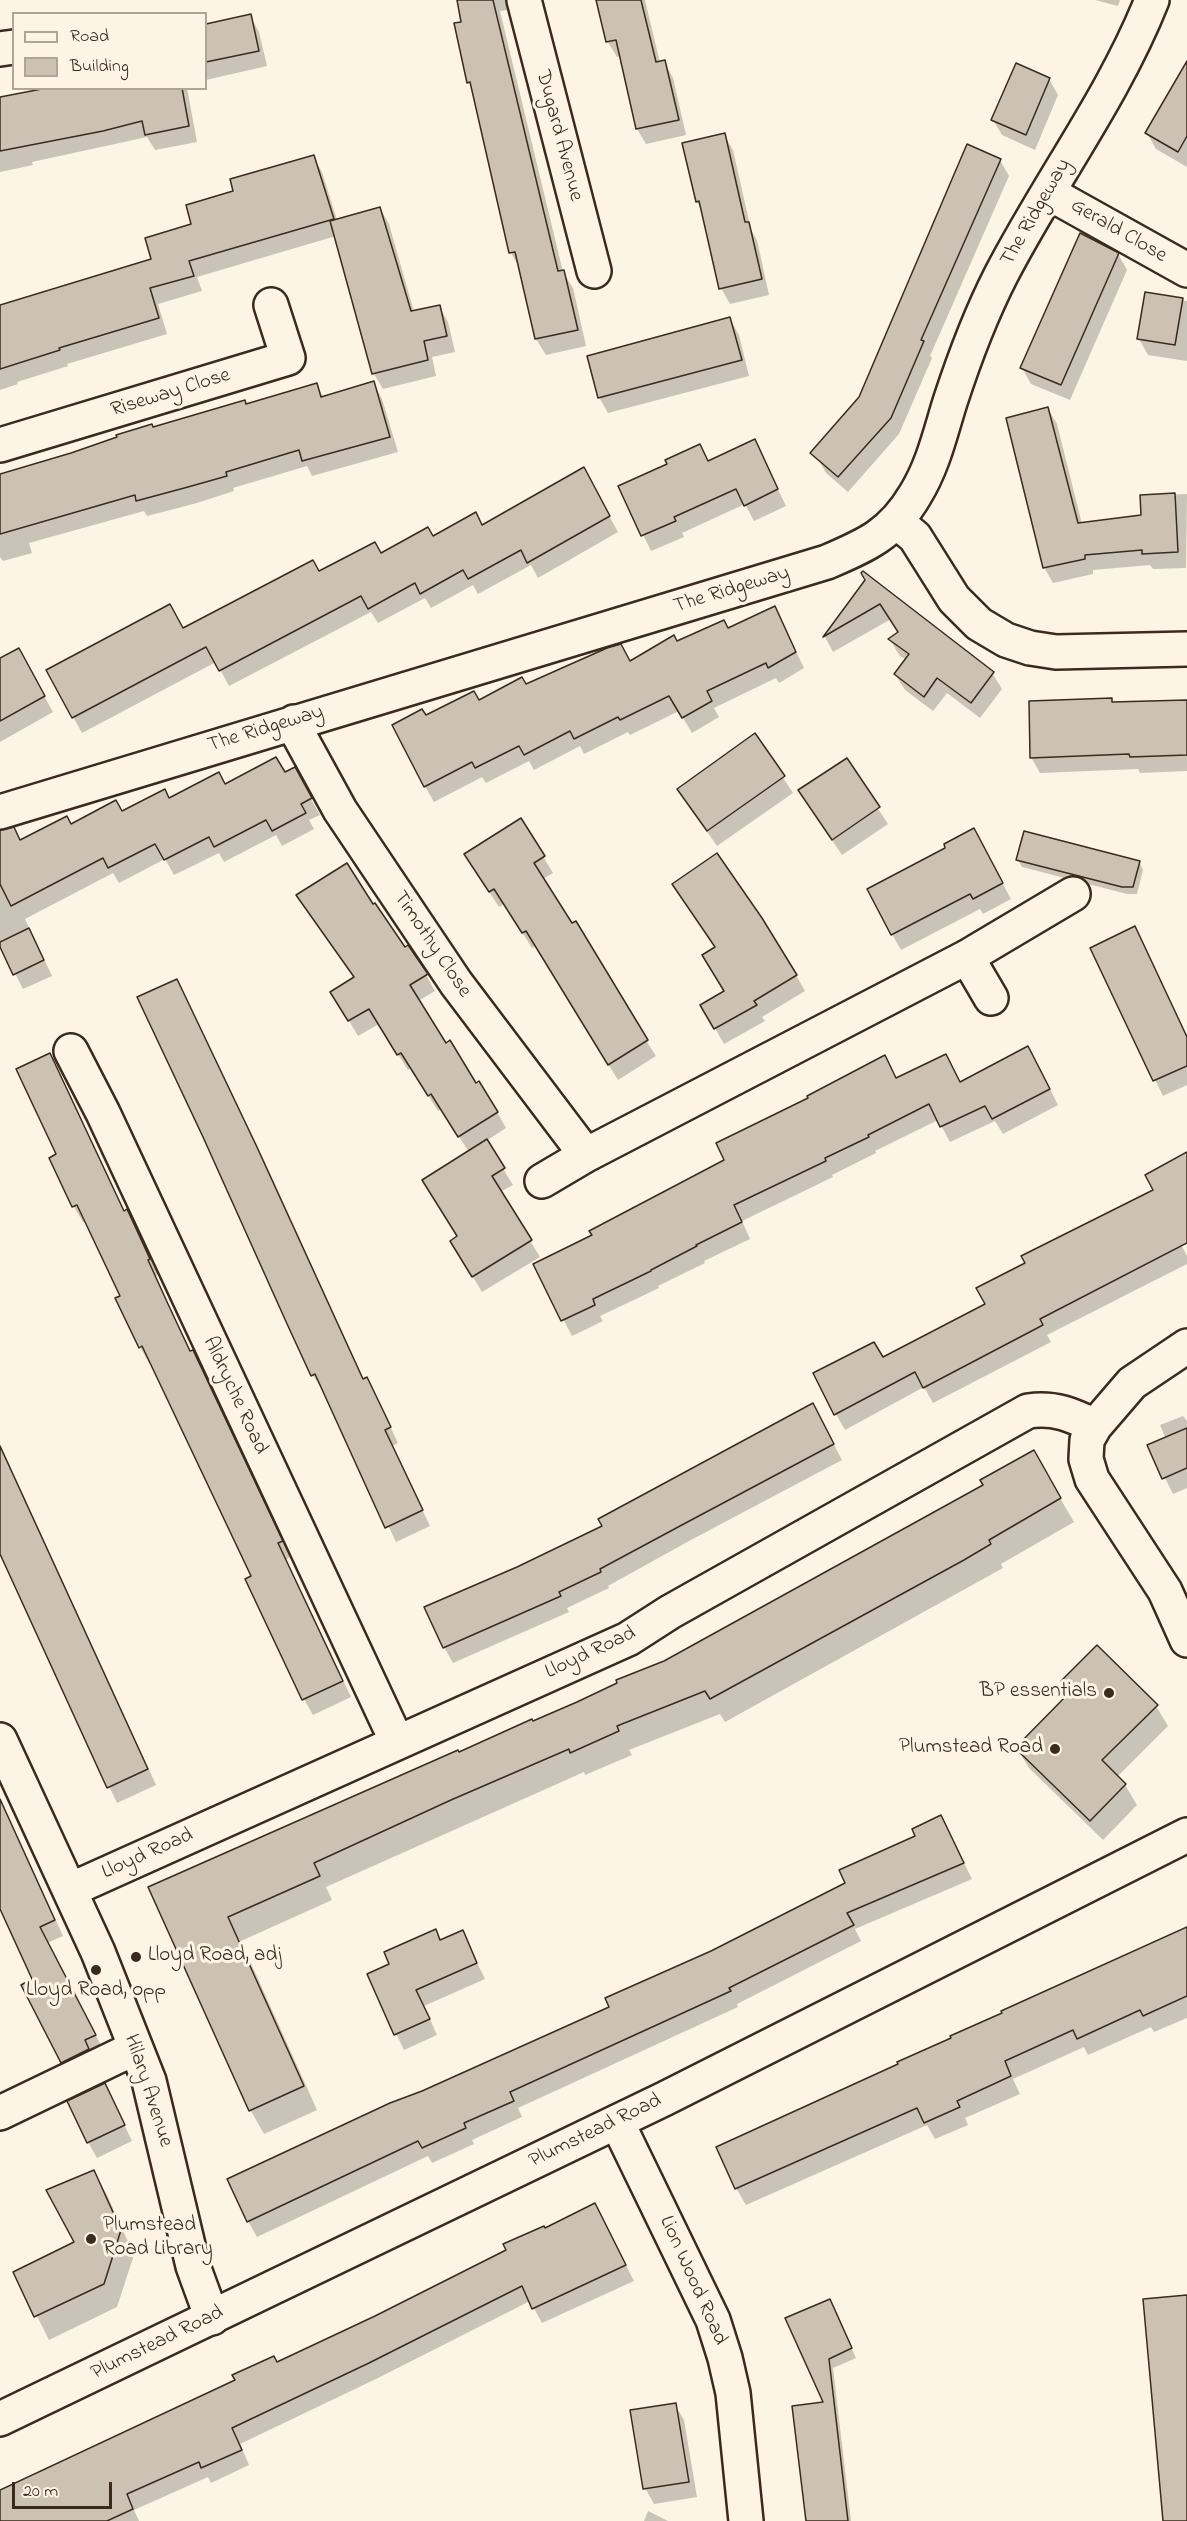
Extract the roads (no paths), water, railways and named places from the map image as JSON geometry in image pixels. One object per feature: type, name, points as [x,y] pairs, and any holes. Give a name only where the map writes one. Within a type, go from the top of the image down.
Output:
[{"type":"street","name":"Dugard Avenue","points":[[524,0],[594,271]]},
{"type":"street","name":"The Ridgeway","points":[[0,812],[827,562],[869,544],[897,522],[916,495],[934,459],[969,347],[1001,276],[1128,56],[1152,0]]},
{"type":"street","name":"Gerald Close","points":[[1048,193],[1187,270]]},
{"type":"street","name":"Riseway Close","points":[[0,445],[288,358],[271,305]]},
{"type":"street","points":[[897,522],[915,537],[954,599],[979,624],[1006,640],[1030,648],[1056,652],[1187,649]]},
{"type":"street","name":"Timothy Close","points":[[294,722],[340,810],[456,983],[586,1155]]},
{"type":"street","points":[[542,1181],[586,1155],[967,957],[1073,894]]},
{"type":"street","points":[[967,957],[991,998]]},
{"type":"street","name":"Aldryche Road","points":[[71,1051],[103,1113],[397,1742]]},
{"type":"street","points":[[1187,1346],[1132,1383],[1095,1426],[1087,1440],[1086,1449],[1086,1459],[1092,1479],[1165,1591],[1187,1640]]},
{"type":"street","name":"Lloyd Road","points":[[70,1890],[628,1640],[670,1612],[1028,1411],[1045,1408],[1068,1412],[1095,1426]]},
{"type":"street","name":"Hilary Avenue","points":[[0,1740],[98,1952],[149,2081],[193,2266],[212,2318]]},
{"type":"street","name":"Plumstead Road","points":[[0,2419],[617,2122],[1187,1835]]},
{"type":"street","points":[[0,2113],[135,2048]]},
{"type":"street","name":"Lion Wood Road","points":[[617,2122],[713,2320],[733,2393],[746,2521]]},
{"type":"place","name":"BP essentials","points":[[1109,1693]]},
{"type":"place","name":"Plumstead Road","points":[[1055,1749]]},
{"type":"place","name":"Lloyd Road, adj","points":[[136,1957]]},
{"type":"place","name":"Lloyd Road, opp","points":[[96,1970]]},
{"type":"place","name":"Plumstead Road Library","points":[[91,2239]]}]
